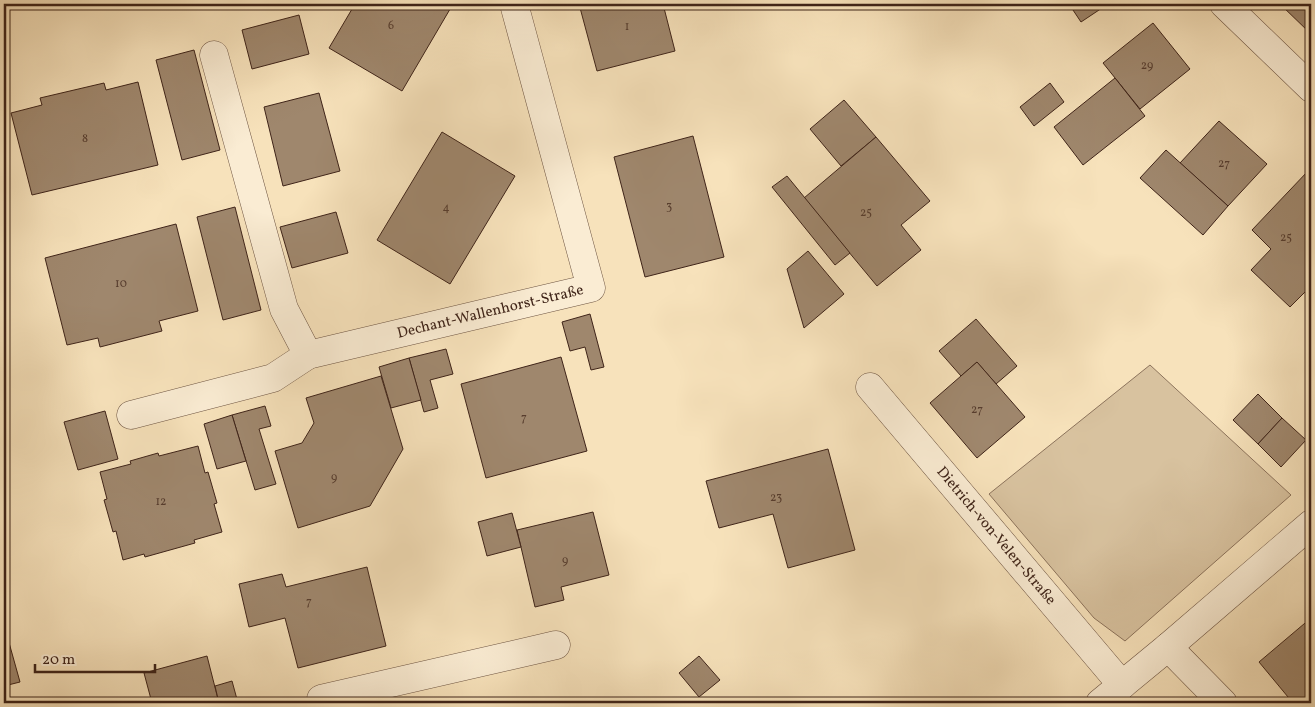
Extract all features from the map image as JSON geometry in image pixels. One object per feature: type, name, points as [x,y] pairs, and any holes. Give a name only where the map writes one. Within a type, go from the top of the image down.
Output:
[{"type":"street","name":"Dechant-Wallenhorst-Straße","points":[[308,355],[591,288],[514,4]]},
{"type":"street","points":[[1224,4],[1311,88]]},
{"type":"street","points":[[131,416],[273,378],[308,355],[284,310],[214,55]]},
{"type":"street","name":"Dietrich-von-Velen-Straße","points":[[870,387],[1122,685]]},
{"type":"street","points":[[1100,703],[1311,524]]},
{"type":"street","points":[[322,703],[321,699],[556,645]]},
{"type":"street","points":[[1168,647],[1223,703]]},
{"type":"shaded area","points":[[1150,365],[1291,495],[1125,641],[1094,618],[989,494]]},
{"type":"building","points":[[355,4],[453,4],[402,91],[329,48]]},
{"type":"building","points":[[579,4],[663,4],[675,51],[597,71]]},
{"type":"building","points":[[1069,4],[1108,4],[1081,22]]},
{"type":"building","points":[[1280,4],[1311,4],[1311,34]]},
{"type":"building","points":[[299,15],[309,54],[252,69],[242,30]]},
{"type":"building","points":[[1153,23],[1190,69],[1140,109],[1103,63]]},
{"type":"building","points":[[194,50],[220,150],[182,160],[156,60]]},
{"type":"building","points":[[1115,78],[1145,116],[1083,165],[1054,127]]},
{"type":"building","points":[[138,82],[158,165],[32,195],[11,113],[42,105],[40,98],[104,83],[106,90]]},
{"type":"building","points":[[1050,83],[1064,102],[1034,126],[1020,107]]},
{"type":"building","points":[[319,93],[340,171],[283,186],[264,107]]},
{"type":"building","points":[[844,100],[876,137],[841,166],[810,129]]},
{"type":"building","points":[[1219,121],[1267,164],[1228,206],[1180,163]]},
{"type":"building","points":[[442,132],[515,176],[450,284],[377,240]]},
{"type":"building","points":[[693,136],[724,257],[645,277],[614,157]]},
{"type":"building","points":[[876,137],[930,201],[901,225],[921,250],[877,286],[804,198]]},
{"type":"building","points":[[1166,150],[1228,206],[1203,235],[1140,178]]},
{"type":"building","points":[[1308,171],[1311,175],[1311,286],[1290,307],[1251,270],[1271,249],[1252,230]]},
{"type":"building","points":[[787,176],[850,253],[835,265],[772,187]]},
{"type":"building","points":[[235,207],[261,310],[223,320],[197,217]]},
{"type":"building","points":[[336,212],[348,253],[292,268],[280,227]]},
{"type":"building","points":[[176,224],[198,311],[159,321],[162,331],[100,347],[98,338],[67,345],[45,258]]},
{"type":"building","points":[[808,251],[844,294],[804,328],[787,269]]},
{"type":"building","points":[[590,314],[604,367],[591,370],[585,347],[570,351],[562,322]]},
{"type":"building","points":[[976,319],[1017,366],[996,384],[977,362],[961,376],[939,351]]},
{"type":"building","points":[[446,349],[453,374],[430,380],[438,408],[424,412],[409,358]]},
{"type":"building","points":[[561,357],[587,451],[486,478],[461,384]]},
{"type":"building","points":[[409,358],[421,400],[391,408],[379,367]]},
{"type":"building","points":[[977,362],[1025,417],[977,458],[930,403]]},
{"type":"building","points":[[381,376],[403,449],[370,506],[298,528],[275,451],[302,443],[314,423],[306,398]]},
{"type":"building","points":[[1258,394],[1282,418],[1258,444],[1233,420]]},
{"type":"building","points":[[265,406],[271,426],[259,429],[276,484],[255,490],[232,415]]},
{"type":"building","points":[[105,411],[118,459],[78,470],[64,422]]},
{"type":"building","points":[[232,415],[246,461],[217,469],[204,424]]},
{"type":"building","points":[[1282,418],[1306,440],[1281,467],[1258,444]]},
{"type":"building","points":[[198,446],[205,473],[208,472],[217,503],[214,504],[222,532],[194,540],[195,543],[145,557],[144,554],[123,560],[116,531],[113,532],[104,500],[107,499],[100,472],[131,464],[130,461],[158,453],[159,456]]},
{"type":"building","points":[[828,449],[855,550],[788,568],[773,514],[719,528],[706,481]]},
{"type":"building","points":[[593,512],[609,575],[561,587],[564,600],[535,607],[517,530]]},
{"type":"building","points":[[512,513],[521,547],[487,556],[478,522]]},
{"type":"building","points":[[367,567],[386,646],[298,668],[285,618],[249,627],[239,584],[282,574],[286,587]]},
{"type":"building","points":[[1311,618],[1311,703],[1293,703],[1259,662]]},
{"type":"building","points":[[8,639],[20,682],[4,686],[4,640]]},
{"type":"building","points":[[207,656],[219,703],[152,703],[144,673]]},
{"type":"building","points":[[699,656],[720,680],[699,697],[679,673]]},
{"type":"building","points":[[232,681],[238,703],[219,703],[215,686]]}]
